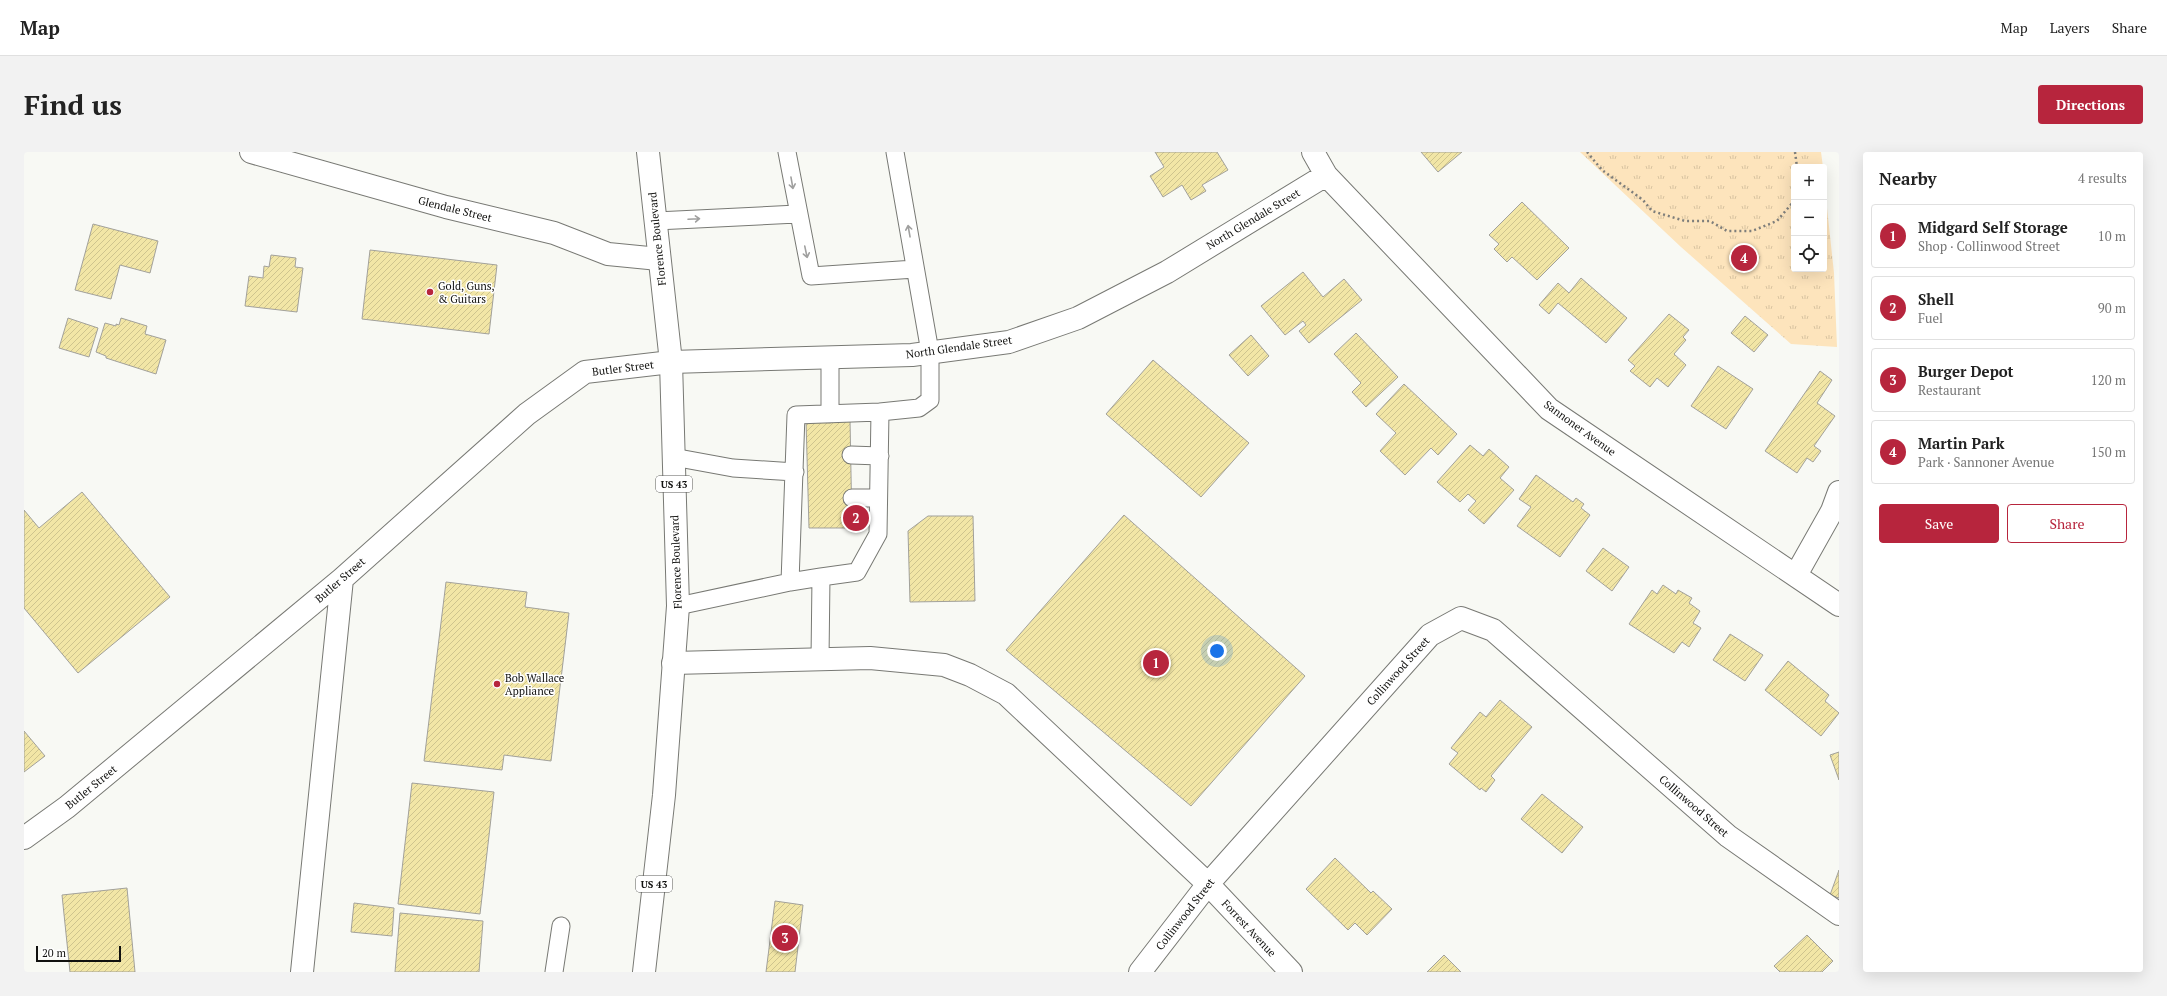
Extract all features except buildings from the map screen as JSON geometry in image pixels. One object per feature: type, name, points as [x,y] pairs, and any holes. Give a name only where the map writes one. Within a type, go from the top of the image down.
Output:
[{"type":"main road","name":"Glendale Street","points":[[251,152],[446,207],[554,233],[608,254],[659,259]]},
{"type":"main road","name":"Florence Boulevard","points":[[644,972],[664,795],[678,606],[671,362],[648,152]]},
{"type":"main road","name":"Sannoner Avenue","points":[[1313,152],[1326,175],[1549,409],[1796,574],[1839,605]]},
{"type":"main road","name":"North Glendale Street","points":[[671,362],[930,352],[1009,342],[1078,318],[1167,272],[1326,175]]},
{"type":"main road","name":"Butler Street","points":[[24,838],[67,806],[342,579],[527,414],[585,372],[671,362]]},
{"type":"main road","points":[[1796,574],[1832,511],[1839,492]]},
{"type":"main road","points":[[302,972],[342,579]]},
{"type":"main road","name":"Collinwood Street","points":[[1140,972],[1208,884],[1430,634],[1461,618],[1492,630],[1728,836],[1839,914]]},
{"type":"main road","name":"Forrest Avenue","points":[[674,663],[870,658],[944,665],[970,675],[1006,694],[1208,884],[1291,972]]},
{"type":"lane","points":[[787,152],[797,214],[811,276],[915,269]]},
{"type":"lane","points":[[790,582],[801,498],[795,472],[801,454],[796,415],[880,412],[919,408],[930,400],[930,352],[895,152]]},
{"type":"lane","points":[[656,221],[797,214]]},
{"type":"lane","points":[[830,357],[830,414]]},
{"type":"lane","points":[[678,606],[790,582],[857,572],[878,534],[880,412]]},
{"type":"lane","points":[[851,454],[880,456]]},
{"type":"lane","points":[[673,457],[733,468],[795,472]]},
{"type":"lane","points":[[852,498],[878,498]]},
{"type":"lane","points":[[820,659],[821,577]]},
{"type":"lane","points":[[554,972],[561,926]]},
{"type":"path","points":[[1587,152],[1602,170],[1643,200],[1652,211],[1685,221],[1710,221],[1727,231],[1752,231],[1777,221],[1791,204]]},
{"type":"path","points":[[1795,152],[1797,164]]},
{"type":"green space","points":[[1580,152],[1821,152],[1823,164],[1791,164],[1791,272],[1827,272],[1827,208],[1834,273],[1837,347],[1791,344],[1681,247]]},
{"type":"place","name":"Martin Park","points":[[1744,258]]},
{"type":"place","name":"Gold, Guns, & Guitars","points":[[430,292]]},
{"type":"place","name":"Shell","points":[[856,518]]},
{"type":"place","name":"Midgard Self Storage","points":[[1156,663]]},
{"type":"place","name":"Bob Wallace Appliance","points":[[497,684]]},
{"type":"place","name":"Burger Depot","points":[[785,938]]}]
